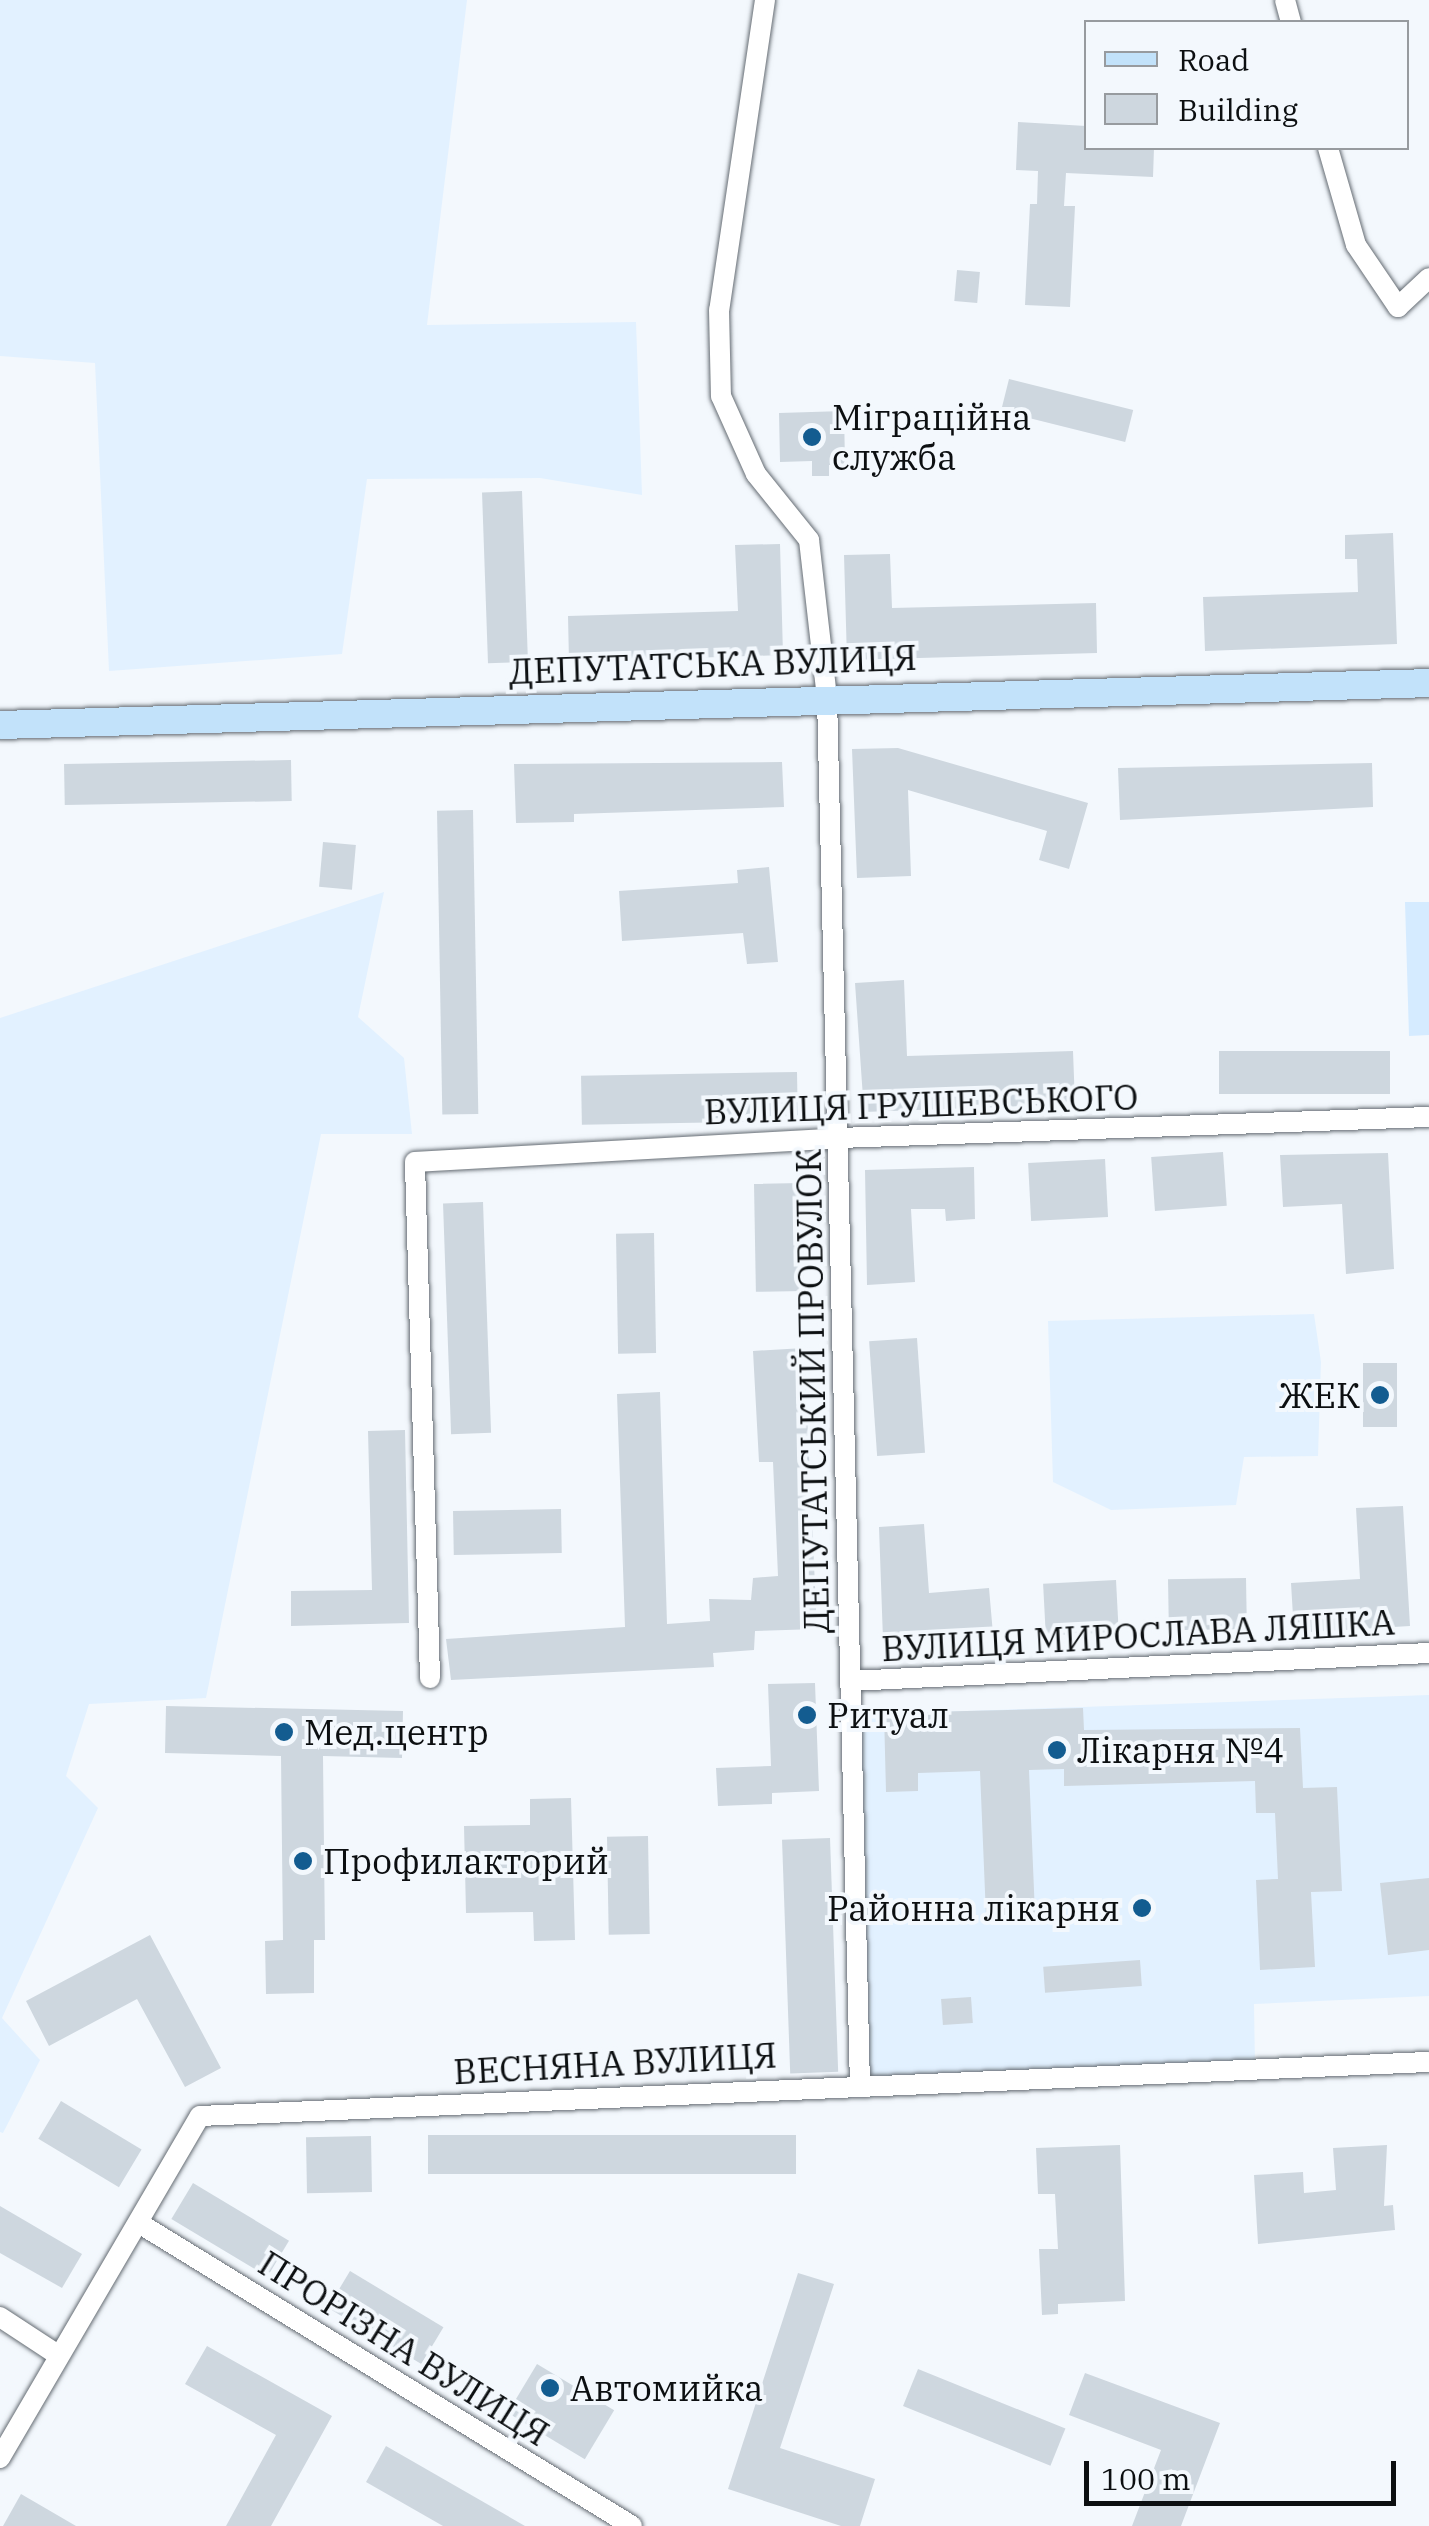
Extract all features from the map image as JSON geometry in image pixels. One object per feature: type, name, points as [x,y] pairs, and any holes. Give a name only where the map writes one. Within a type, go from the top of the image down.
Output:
[{"type":"street","name":"ДЕПУТАТСЬКИЙ ПРОВУЛОК","points":[[765,0],[719,310],[721,396],[756,474],[808,540],[827,697],[860,2084]]},
{"type":"street","points":[[1329,150],[1356,245],[1398,307],[1429,278]]},
{"type":"street","name":"ДЕПУТАТСЬКА ВУЛИЦЯ","points":[[0,725],[827,697],[1429,683]]},
{"type":"street","name":"ВУЛИЦЯ ГРУШЕВСЬКОГО","points":[[430,1678],[415,1162],[840,1138],[1429,1117]]},
{"type":"street","name":"ВУЛИЦЯ МИРОСЛАВА ЛЯШКА","points":[[850,1681],[1429,1653]]},
{"type":"street","name":"ВЕСНЯНА ВУЛИЦЯ","points":[[0,2458],[58,2356],[142,2225],[200,2116],[1429,2062]]},
{"type":"street","name":"ПРОРІЗНА ВУЛИЦЯ","points":[[142,2225],[630,2526]]},
{"type":"street","points":[[0,2317],[58,2356]]},
{"type":"shaded area","points":[[0,0],[467,0],[427,325],[636,322],[642,495],[540,478],[367,479],[342,654],[109,671],[95,363],[0,356]]},
{"type":"shaded area","points":[[384,892],[358,1017],[404,1058],[412,1134],[321,1134],[206,1698],[89,1704],[66,1776],[98,1808],[2,2018],[40,2060],[3,2133],[0,2132],[0,1018]]},
{"type":"shaded area","points":[[1405,902],[1429,902],[1429,1035],[1409,1036]]},
{"type":"shaded area","name":"ЖЕК","points":[[1314,1314],[1321,1362],[1318,1456],[1244,1457],[1236,1505],[1111,1510],[1053,1482],[1048,1321]]},
{"type":"shaded area","name":"Районна лікарня","points":[[1429,1695],[1429,1996],[1254,2004],[1255,2068],[860,2083],[850,1715]]},
{"type":"building","points":[[1018,122],[1084,126],[1084,150],[1154,150],[1153,177],[1066,173],[1064,206],[1075,206],[1070,307],[1025,305],[1030,204],[1037,204],[1038,171],[1016,170]]},
{"type":"building","points":[[957,270],[980,272],[977,303],[954,301]]},
{"type":"building","points":[[1009,379],[1133,410],[1125,442],[1001,411]]},
{"type":"building","name":"Міграційна служба","points":[[844,411],[845,464],[829,465],[829,476],[812,476],[812,461],[780,462],[779,413]]},
{"type":"building","points":[[522,491],[528,662],[488,663],[482,492]]},
{"type":"building","points":[[1393,533],[1397,644],[1205,651],[1203,597],[1358,592],[1357,559],[1345,559],[1345,535]]},
{"type":"building","points":[[780,544],[783,655],[569,662],[568,616],[738,611],[735,545]]},
{"type":"building","points":[[890,554],[892,608],[1096,603],[1097,653],[847,660],[844,555]]},
{"type":"building","points":[[898,748],[1088,803],[1069,869],[1039,860],[1047,831],[908,790],[911,876],[857,878],[852,749]]},
{"type":"building","points":[[291,760],[292,801],[65,805],[64,764]]},
{"type":"building","points":[[782,762],[784,807],[574,814],[574,822],[516,823],[514,764]]},
{"type":"building","points":[[1372,763],[1373,807],[1120,820],[1118,768]]},
{"type":"building","points":[[473,810],[478,1114],[442,1115],[437,811]]},
{"type":"building","points":[[323,842],[356,845],[352,890],[319,887]]},
{"type":"building","points":[[769,867],[778,962],[747,964],[743,933],[622,941],[619,891],[738,883],[737,870]]},
{"type":"building","points":[[904,980],[907,1056],[1073,1051],[1075,1104],[864,1112],[855,983]]},
{"type":"building","points":[[1219,1051],[1390,1051],[1390,1094],[1219,1094]]},
{"type":"building","points":[[797,1072],[798,1121],[582,1125],[581,1076]]},
{"type":"building","points":[[1223,1152],[1227,1206],[1155,1211],[1151,1157]]},
{"type":"building","points":[[1388,1153],[1394,1269],[1346,1274],[1342,1204],[1283,1207],[1280,1155]]},
{"type":"building","points":[[1105,1159],[1108,1217],[1031,1221],[1028,1163]]},
{"type":"building","points":[[974,1167],[975,1219],[946,1221],[945,1209],[911,1209],[915,1282],[867,1285],[865,1170]]},
{"type":"building","points":[[802,1183],[804,1291],[756,1292],[754,1184]]},
{"type":"building","points":[[483,1202],[491,1433],[451,1434],[443,1203]]},
{"type":"building","points":[[654,1233],[656,1353],[618,1354],[616,1234]]},
{"type":"building","points":[[917,1338],[925,1453],[877,1456],[869,1341]]},
{"type":"building","points":[[804,1348],[817,1629],[755,1631],[754,1650],[713,1653],[714,1667],[451,1680],[446,1639],[625,1627],[617,1394],[660,1392],[667,1624],[710,1621],[709,1599],[751,1600],[753,1578],[778,1576],[773,1462],[759,1462],[753,1351]]},
{"type":"building","name":"ЖЕК","points":[[1363,1363],[1397,1363],[1397,1427],[1363,1427]]},
{"type":"building","points":[[405,1430],[409,1623],[291,1626],[291,1591],[372,1590],[368,1431]]},
{"type":"building","points":[[1403,1506],[1410,1626],[1294,1633],[1291,1583],[1360,1579],[1356,1508]]},
{"type":"building","points":[[561,1509],[562,1553],[454,1555],[453,1511]]},
{"type":"building","points":[[924,1524],[929,1593],[989,1588],[993,1634],[883,1640],[879,1527]]},
{"type":"building","points":[[1246,1578],[1247,1629],[1169,1630],[1168,1579]]},
{"type":"building","points":[[1116,1580],[1119,1632],[1046,1636],[1043,1584]]},
{"type":"building","points":[[815,1683],[819,1791],[772,1793],[772,1804],[718,1806],[716,1768],[771,1766],[768,1684]]},
{"type":"building","points":[[166,1706],[403,1711],[402,1758],[323,1756],[325,1940],[314,1940],[314,1993],[266,1994],[265,1941],[283,1940],[281,1756],[165,1753]]},
{"type":"building","points":[[1083,1708],[1084,1730],[1300,1728],[1303,1788],[1337,1787],[1342,1891],[1311,1892],[1315,1967],[1260,1970],[1256,1880],[1278,1879],[1275,1813],[1256,1813],[1255,1781],[1064,1786],[1064,1769],[1029,1770],[1035,1914],[986,1916],[980,1771],[918,1773],[918,1791],[886,1792],[884,1713]]},
{"type":"building","points":[[571,1798],[575,1940],[534,1941],[533,1912],[466,1913],[464,1826],[530,1825],[530,1799]]},
{"type":"building","points":[[648,1836],[650,1934],[609,1935],[607,1837]]},
{"type":"building","points":[[830,1838],[838,2072],[790,2074],[782,1840]]},
{"type":"building","points":[[1429,1878],[1429,1950],[1388,1955],[1380,1883]]},
{"type":"building","points":[[150,1935],[221,2068],[185,2087],[137,1999],[49,2046],[26,2001]]},
{"type":"building","points":[[1140,1960],[1142,1986],[1045,1993],[1043,1967]]},
{"type":"building","points":[[971,1997],[973,2023],[943,2025],[941,1999]]},
{"type":"building","points":[[61,2101],[142,2149],[119,2187],[38,2139]]},
{"type":"building","points":[[428,2135],[796,2135],[796,2174],[428,2174]]},
{"type":"building","points":[[371,2136],[372,2192],[307,2193],[306,2137]]},
{"type":"building","points":[[1120,2145],[1125,2301],[1058,2304],[1058,2314],[1042,2315],[1039,2249],[1058,2249],[1055,2194],[1038,2194],[1036,2148]]},
{"type":"building","points":[[1387,2145],[1384,2206],[1393,2205],[1395,2230],[1258,2244],[1254,2175],[1303,2172],[1304,2193],[1336,2190],[1333,2148]]},
{"type":"building","points":[[193,2183],[289,2241],[267,2277],[171,2219]]},
{"type":"building","points":[[0,2206],[82,2254],[62,2288],[0,2253]]},
{"type":"building","points":[[350,2271],[443,2327],[421,2364],[328,2308]]},
{"type":"building","points":[[798,2273],[834,2284],[780,2448],[875,2479],[860,2526],[841,2526],[728,2489]]},
{"type":"building","points":[[207,2346],[332,2416],[271,2526],[226,2526],[276,2435],[185,2384]]},
{"type":"building","name":"Автомийка","points":[[537,2364],[614,2410],[585,2459],[508,2413]]},
{"type":"building","points":[[918,2369],[1065,2429],[1050,2466],[903,2406]]},
{"type":"building","points":[[1085,2373],[1220,2423],[1181,2526],[1132,2526],[1161,2450],[1069,2415]]},
{"type":"building","points":[[386,2446],[525,2526],[443,2526],[366,2482]]},
{"type":"building","points":[[21,2494],[76,2526],[3,2526]]},
{"type":"place","name":"Міграційна служба","points":[[812,437]]},
{"type":"place","name":"ЖЕК","points":[[1380,1395]]},
{"type":"place","name":"Ритуал","points":[[807,1715]]},
{"type":"place","name":"Мед.центр","points":[[284,1732]]},
{"type":"place","name":"Лікарня №4","points":[[1057,1750]]},
{"type":"place","name":"Профилакторий","points":[[303,1861]]},
{"type":"place","name":"Районна лікарня","points":[[1142,1908]]},
{"type":"place","name":"Автомийка","points":[[550,2388]]}]
